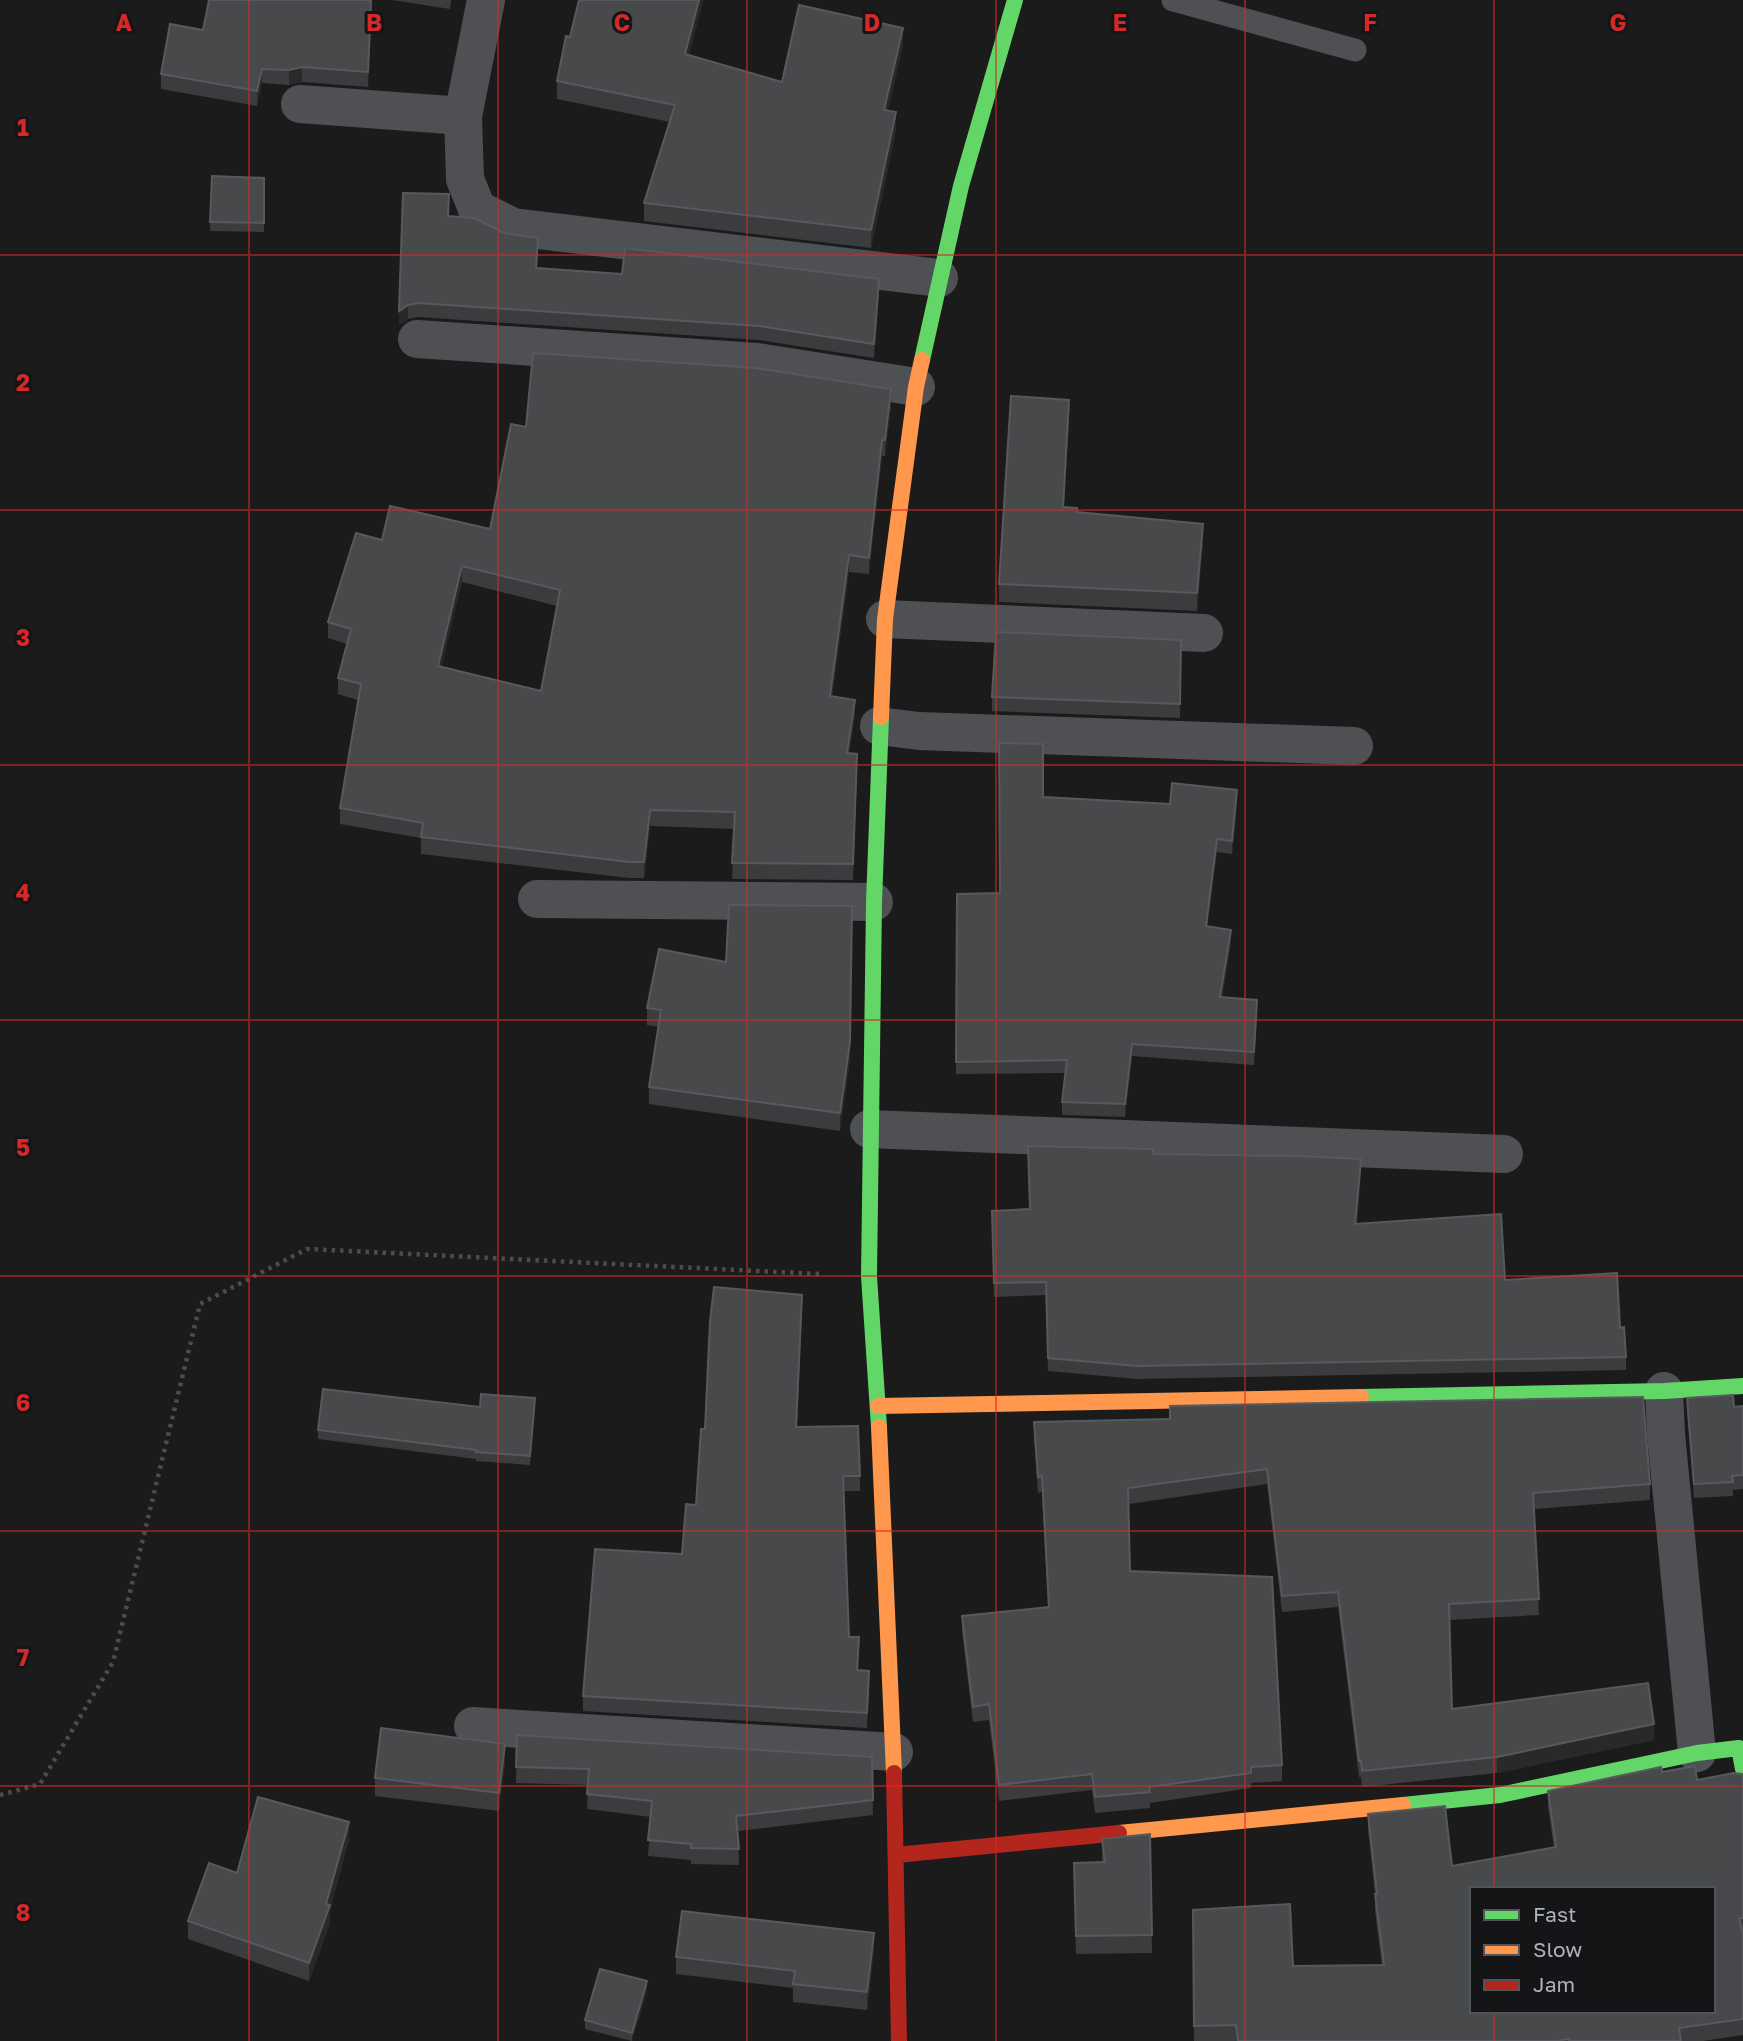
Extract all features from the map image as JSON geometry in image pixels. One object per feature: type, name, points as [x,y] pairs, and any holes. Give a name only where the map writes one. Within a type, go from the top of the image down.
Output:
[{"type":"main road","points":[[899,2041],[894,1752],[878,1406],[869,1276],[874,902],[885,619],[916,387],[961,186],[1015,0]]},
{"type":"main road","points":[[878,1406],[1664,1391],[1743,1386]]},
{"type":"main road","points":[[896,1855],[1500,1795],[1697,1753],[1739,1748],[1743,1769]]},
{"type":"street","points":[[486,0],[463,116],[465,179],[477,209],[513,227],[939,278]]},
{"type":"street","points":[[300,103],[463,116]]},
{"type":"street","points":[[417,339],[757,362],[916,387]]},
{"type":"street","points":[[885,619],[1204,633]]},
{"type":"street","points":[[879,726],[919,731],[1354,746]]},
{"type":"street","points":[[537,900],[874,902]]},
{"type":"street","points":[[869,1129],[1504,1154]]},
{"type":"street","points":[[1664,1391],[1697,1753]]},
{"type":"street","points":[[473,1726],[894,1752]]},
{"type":"lane","points":[[1173,0],[1355,50]]},
{"type":"path","points":[[0,1795],[40,1784],[113,1662],[200,1304],[307,1249],[869,1276]]},
{"type":"building","points":[[209,0],[371,0],[368,72],[302,67],[289,70],[262,69],[257,91],[161,74],[170,24],[203,30]]},
{"type":"building","points":[[579,0],[699,0],[685,54],[782,82],[799,5],[903,28],[884,110],[896,112],[871,230],[644,203],[675,105],[557,81],[566,36],[570,37]]},
{"type":"building","points":[[212,176],[264,178],[264,223],[210,222]]},
{"type":"building","points":[[403,193],[449,194],[448,216],[474,218],[504,233],[538,238],[536,268],[622,274],[625,248],[879,279],[874,344],[759,326],[418,303],[399,311]]},
{"type":"building","points":[[533,353],[755,368],[891,389],[885,440],[882,440],[869,558],[849,555],[830,696],[855,700],[847,753],[857,754],[853,864],[732,863],[735,812],[650,810],[644,862],[629,862],[421,837],[423,823],[340,808],[361,684],[338,678],[351,629],[328,622],[356,533],[382,540],[390,506],[490,529],[511,424],[526,427]],"holes":[[[462,566],[560,590],[541,691],[438,666]]]},
{"type":"building","points":[[1011,396],[1069,400],[1063,507],[1077,508],[1077,512],[1203,524],[1197,593],[999,584]]},
{"type":"building","points":[[996,632],[1181,640],[1180,704],[992,697]]},
{"type":"building","points":[[999,743],[1043,744],[1043,797],[1170,804],[1172,783],[1237,790],[1232,841],[1217,839],[1206,926],[1231,930],[1220,997],[1257,1000],[1254,1052],[1132,1044],[1125,1104],[1062,1102],[1067,1060],[956,1062],[957,894],[1000,893]]},
{"type":"building","points":[[729,905],[852,906],[850,1042],[840,1113],[649,1087],[661,1010],[647,1008],[659,949],[726,962]]},
{"type":"building","points":[[1028,1146],[1153,1149],[1153,1154],[1361,1159],[1355,1224],[1501,1214],[1505,1280],[1617,1273],[1620,1328],[1624,1327],[1626,1357],[1137,1366],[1048,1358],[1046,1282],[994,1283],[992,1211],[1030,1209]]},
{"type":"building","points":[[714,1287],[802,1295],[796,1427],[858,1426],[860,1476],[843,1476],[849,1637],[859,1637],[857,1670],[869,1671],[867,1713],[583,1696],[595,1549],[682,1554],[686,1504],[696,1505],[701,1429],[705,1429]]},
{"type":"building","points":[[323,1389],[480,1407],[481,1394],[535,1398],[530,1456],[476,1452],[318,1430]]},
{"type":"building","points":[[1733,1395],[1734,1407],[1743,1406],[1743,1475],[1732,1476],[1733,1482],[1694,1484],[1687,1398]]},
{"type":"building","points":[[1643,1397],[1650,1484],[1533,1493],[1539,1599],[1449,1604],[1452,1709],[1648,1683],[1654,1724],[1497,1757],[1362,1771],[1338,1592],[1282,1596],[1267,1469],[1128,1488],[1130,1571],[1272,1577],[1282,1765],[1251,1767],[1251,1773],[1149,1787],[1150,1792],[1095,1797],[1092,1774],[999,1785],[989,1704],[973,1707],[962,1616],[1049,1607],[1042,1476],[1038,1477],[1034,1422],[1170,1419],[1170,1406]]},
{"type":"building","points":[[381,1728],[505,1744],[499,1793],[375,1778]]},
{"type":"building","points":[[517,1735],[872,1757],[873,1800],[736,1816],[739,1849],[691,1848],[691,1844],[648,1840],[652,1801],[587,1794],[589,1769],[516,1767]]},
{"type":"building","points":[[1695,1766],[1697,1780],[1734,1773],[1743,1774],[1743,1918],[1739,1918],[1743,1934],[1743,2019],[1679,2028],[1681,2041],[1238,2041],[1236,2025],[1194,2026],[1193,1910],[1290,1904],[1293,1966],[1384,1965],[1368,1814],[1445,1806],[1452,1866],[1556,1847],[1548,1791],[1661,1767],[1662,1772]]},
{"type":"building","points":[[258,1797],[349,1822],[326,1904],[330,1905],[309,1963],[188,1921],[209,1863],[237,1873]]},
{"type":"building","points":[[1150,1834],[1152,1935],[1076,1936],[1074,1863],[1105,1862],[1102,1839]]},
{"type":"building","points":[[682,1911],[874,1933],[867,1992],[793,1984],[795,1971],[676,1957]]},
{"type":"building","points":[[600,1969],[647,1981],[632,2033],[585,2020]]},
{"type":"traffic: fast","points":[[922,360],[961,186],[1015,0]]},
{"type":"traffic: fast","points":[[879,1427],[869,1276],[874,902],[881,717]]},
{"type":"traffic: fast","points":[[1361,1397],[1664,1391],[1743,1386]]},
{"type":"traffic: fast","points":[[1403,1805],[1500,1795],[1697,1753],[1739,1748],[1743,1769]]},
{"type":"traffic: slow","points":[[881,717],[885,619],[916,387],[922,360]]},
{"type":"traffic: slow","points":[[878,1406],[1361,1397]]},
{"type":"traffic: slow","points":[[879,1427],[894,1773]]},
{"type":"traffic: slow","points":[[1119,1833],[1403,1805]]},
{"type":"traffic: jam","points":[[894,1773],[899,2041]]},
{"type":"traffic: jam","points":[[896,1855],[1119,1833]]}]
